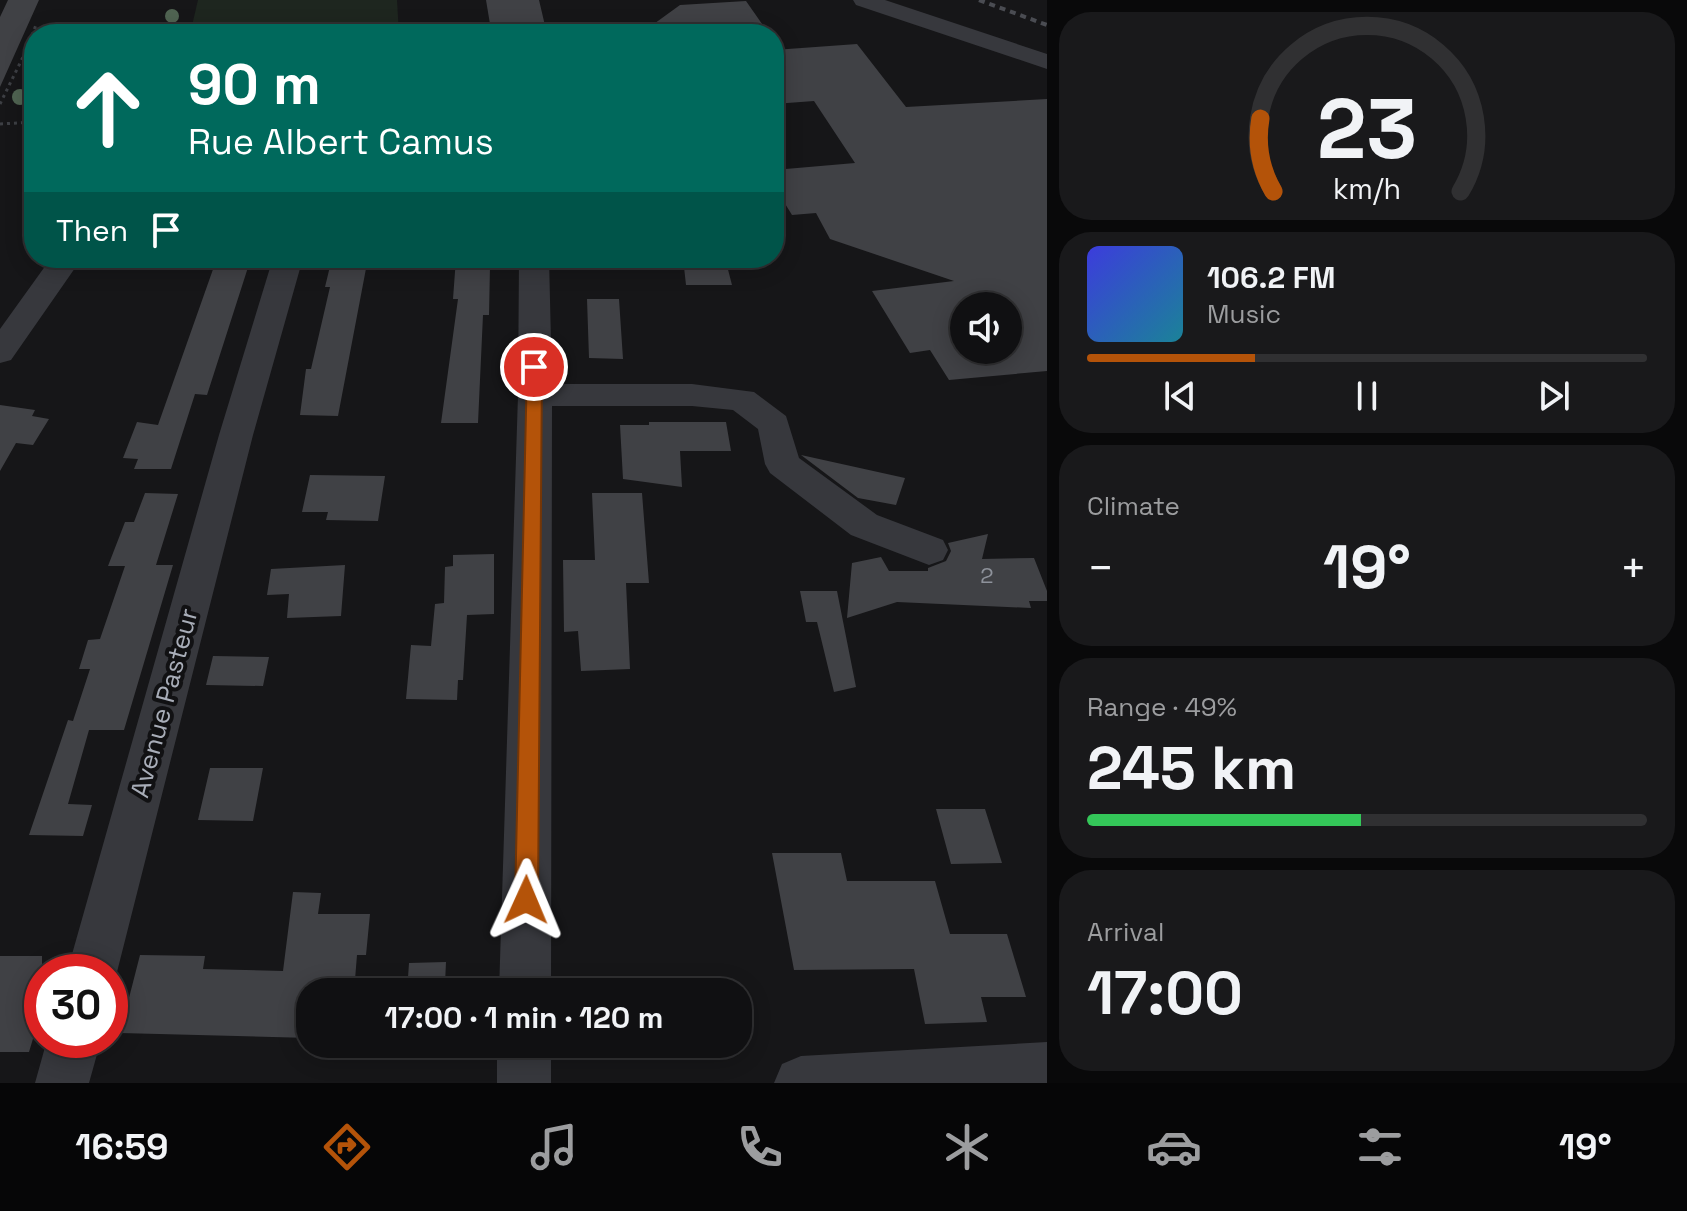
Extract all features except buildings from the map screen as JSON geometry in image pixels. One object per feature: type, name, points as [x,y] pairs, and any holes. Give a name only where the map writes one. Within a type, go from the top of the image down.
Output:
[{"type":"street","points":[[864,0],[1047,62]]},
{"type":"street","points":[[0,353],[59,268]]},
{"type":"street","name":"Avenue Pasteur","points":[[97,954],[236,435],[285,268]]},
{"type":"street","points":[[525,978],[535,395],[534,268]]},
{"type":"street","points":[[535,395],[692,395],[742,400],[774,424],[783,464],[864,525],[929,550]]},
{"type":"street","points":[[62,1083],[69,1058]]},
{"type":"street","points":[[524,1058],[524,1083]]},
{"type":"street","points":[[801,1083],[1047,1069]]},
{"type":"path","points":[[0,104],[24,55]]},
{"type":"path","points":[[0,124],[24,123]]},
{"type":"shaded area","points":[[198,0],[397,0],[398,24],[192,24]]},
{"type":"railway","points":[[979,0],[1047,25]]},
{"type":"route","points":[[526,900],[534,367]]}]
